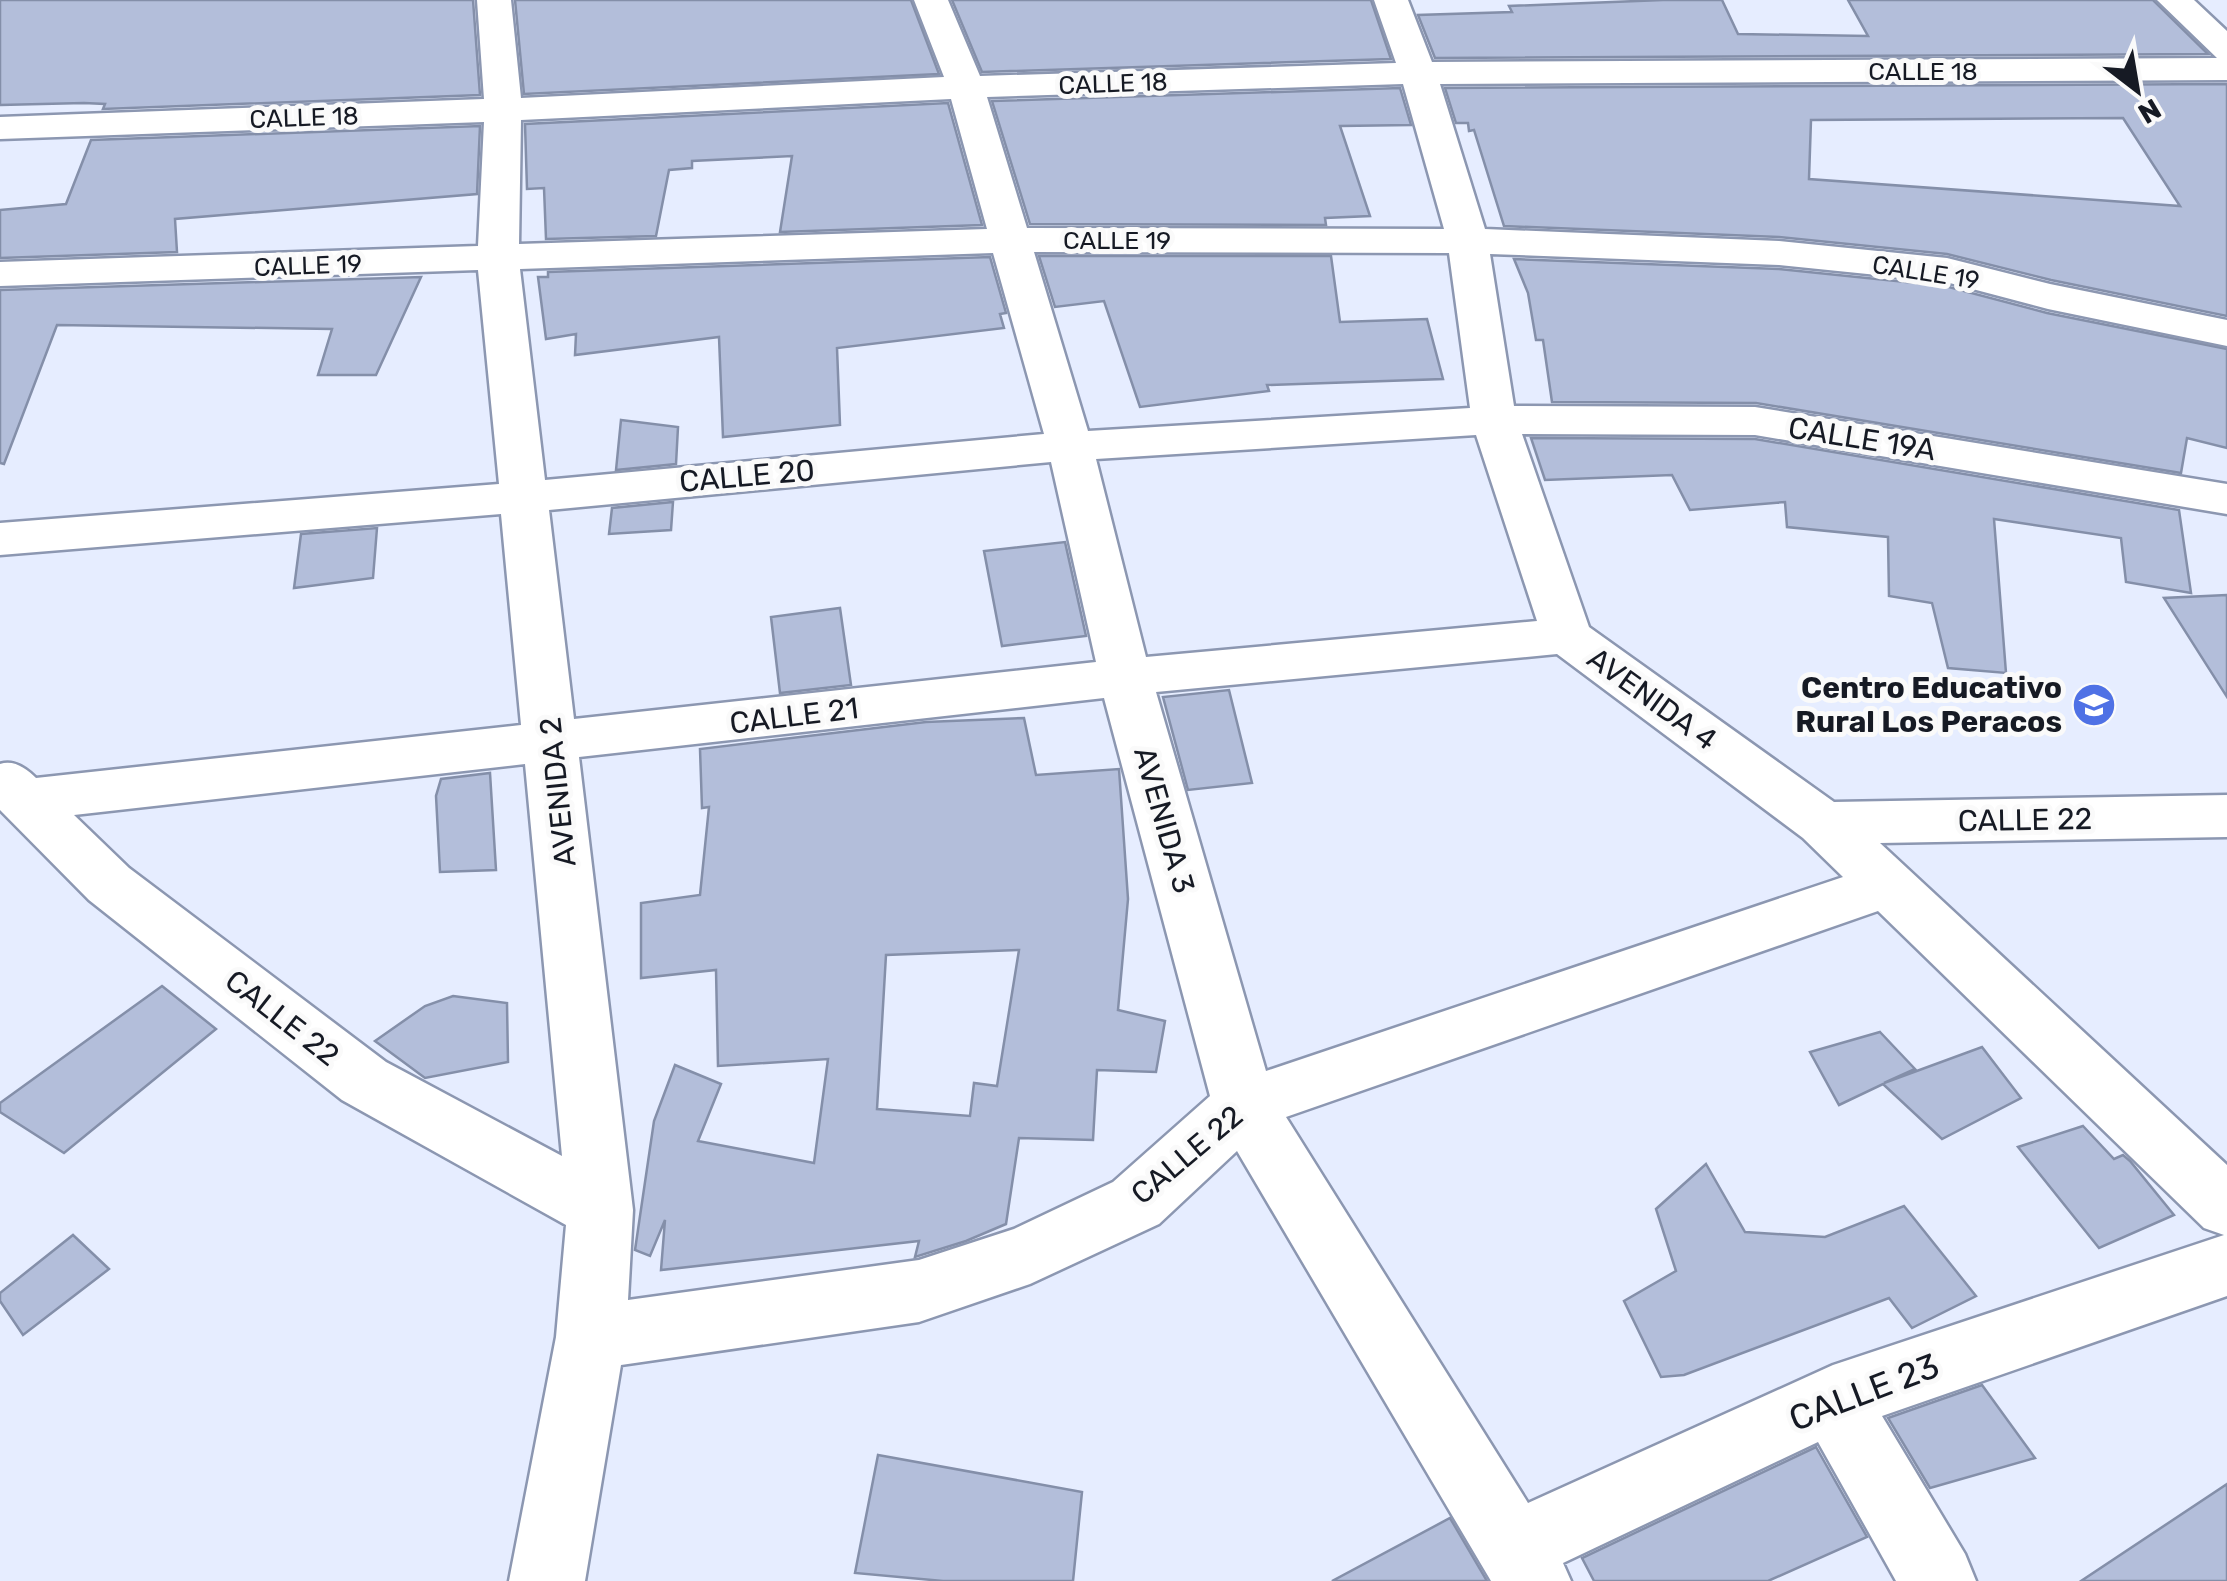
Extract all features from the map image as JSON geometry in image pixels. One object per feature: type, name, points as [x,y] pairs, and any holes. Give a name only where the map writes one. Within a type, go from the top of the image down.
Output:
[{"type":"street","name":"AVENIDA 2","points":[[494,0],[502,110],[498,260],[553,744],[600,1210],[591,1337],[547,1581]]},
{"type":"street","name":"AVENIDA 3","points":[[931,0],[966,87],[1070,446],[1124,678],[1244,1105],[1523,1564]]},
{"type":"street","name":"AVENIDA 4","points":[[1391,0],[1418,74],[1468,240],[1494,420],[1566,636],[1823,823],[2227,1207]]},
{"type":"street","points":[[2174,0],[2227,50]]},
{"type":"street","name":"CALLE 18","points":[[4,136],[966,87],[1418,74],[2227,69]]},
{"type":"street","name":"CALLE 19","points":[[0,274],[1008,240],[1468,240],[1779,253],[1947,270],[2048,296],[2227,333]]},
{"type":"street","name":"CALLE 20","points":[[0,540],[524,497],[1070,446],[1494,420]]},
{"type":"street","name":"CALLE 19A","points":[[1494,420],[1754,421],[2227,499]]},
{"type":"street","name":"CALLE 21","points":[[11,788],[553,744],[1124,678],[1566,636]]},
{"type":"street","name":"CALLE 22","points":[[11,788],[109,884],[364,1081],[600,1210]]},
{"type":"street","name":"CALLE 22","points":[[1823,823],[2227,816]]},
{"type":"street","name":"CALLE 22","points":[[591,1337],[919,1291],[1030,1254],[1136,1202],[1244,1105],[1887,885]]},
{"type":"street","name":"CALLE 23","points":[[1523,1564],[1833,1399],[2227,1264]]},
{"type":"street","points":[[1833,1399],[1938,1581]]},
{"type":"building","points":[[0,0],[473,0],[480,95],[103,109],[105,104],[0,105]]},
{"type":"building","points":[[515,0],[911,0],[939,74],[524,94]]},
{"type":"building","points":[[952,0],[1371,0],[1391,59],[982,72]]},
{"type":"building","points":[[1722,0],[1738,34],[1868,36],[1848,0],[2153,0],[2208,54],[1435,58],[1418,15],[1512,12],[1509,6]]},
{"type":"building","points":[[2227,84],[2227,316],[1947,254],[1779,237],[1504,226],[1474,130],[1469,131],[1468,123],[1456,123],[1445,88]],"holes":[[[2123,118],[2180,206],[1809,179],[1811,120]]]},
{"type":"building","points":[[1400,88],[1411,125],[1340,126],[1370,216],[1325,218],[1326,225],[1030,224],[992,101]]},
{"type":"building","points":[[948,103],[982,225],[780,232],[792,156],[692,161],[692,168],[669,170],[656,236],[546,239],[544,188],[527,189],[525,124]]},
{"type":"building","points":[[480,126],[477,194],[175,219],[177,252],[0,258],[0,210],[66,204],[91,140]]},
{"type":"building","points":[[1039,256],[1331,256],[1340,322],[1427,319],[1443,379],[1267,385],[1269,391],[1140,407],[1104,301],[1055,307]]},
{"type":"building","points":[[990,257],[1006,313],[1000,314],[1004,328],[837,348],[840,425],[723,437],[719,337],[575,355],[576,334],[546,339],[538,277],[548,277],[548,272]]},
{"type":"building","points":[[1514,259],[1779,269],[1945,286],[2047,313],[2227,349],[2227,448],[2187,438],[2181,473],[1756,403],[1552,402],[1543,340],[1536,340],[1528,293]]},
{"type":"building","points":[[421,277],[376,375],[318,375],[332,329],[57,325],[4,464],[0,463],[0,290]]},
{"type":"building","points":[[621,420],[678,427],[676,464],[616,470]]},
{"type":"building","points":[[1531,438],[1755,439],[2179,510],[2191,593],[2126,582],[2121,538],[1994,519],[2006,673],[1948,668],[1932,603],[1889,596],[1888,537],[1787,527],[1785,502],[1690,510],[1672,475],[1545,480]]},
{"type":"building","points":[[673,502],[671,530],[609,534],[612,508]]},
{"type":"building","points":[[377,528],[373,578],[294,588],[301,534]]},
{"type":"building","points":[[1065,542],[1086,636],[1002,646],[984,551]]},
{"type":"building","points":[[2227,595],[2227,697],[2164,598]]},
{"type":"building","points":[[840,608],[851,685],[780,693],[771,617]]},
{"type":"building","points":[[1229,690],[1252,783],[1188,790],[1163,697]]},
{"type":"building","points":[[1024,718],[1036,775],[1119,769],[1128,899],[1118,1010],[1165,1021],[1156,1072],[1097,1070],[1093,1140],[1019,1138],[1006,1224],[966,1241],[915,1257],[919,1241],[661,1270],[665,1220],[650,1256],[635,1250],[654,1121],[675,1065],[721,1084],[698,1141],[814,1163],[828,1059],[718,1066],[716,970],[641,978],[641,903],[700,895],[709,807],[702,808],[700,749],[926,722]],"holes":[[[1019,950],[997,1086],[974,1083],[970,1116],[877,1109],[886,955]]]},
{"type":"building","points":[[490,773],[496,870],[440,872],[436,796],[441,779]]},
{"type":"building","points":[[162,986],[216,1029],[64,1153],[0,1112],[0,1103]]},
{"type":"building","points":[[453,996],[507,1003],[508,1062],[425,1078],[375,1041],[425,1006]]},
{"type":"building","points":[[1880,1032],[1915,1069],[1884,1083],[1982,1047],[2021,1098],[1942,1139],[1883,1084],[1839,1105],[1810,1052]]},
{"type":"building","points":[[2083,1126],[2114,1159],[2123,1155],[2130,1161],[2174,1215],[2099,1248],[2018,1147]]},
{"type":"building","points":[[1706,1164],[1745,1232],[1825,1237],[1904,1206],[1976,1296],[1912,1328],[1889,1298],[1684,1375],[1661,1377],[1624,1301],[1676,1271],[1656,1209]]},
{"type":"building","points":[[73,1235],[109,1269],[23,1335],[0,1301],[0,1293]]},
{"type":"building","points":[[1982,1385],[2035,1458],[1930,1488],[1888,1418]]},
{"type":"building","points":[[1816,1447],[1867,1537],[1768,1581],[1594,1581],[1582,1558]]},
{"type":"building","points":[[878,1455],[1082,1492],[1073,1581],[943,1581],[855,1573]]},
{"type":"building","points":[[2227,1484],[2227,1581],[2081,1581]]},
{"type":"building","points":[[1450,1518],[1487,1581],[1332,1581]]},
{"type":"place","name":"Centro Educativo Rural Los Peracos","points":[[2094,705]]}]
